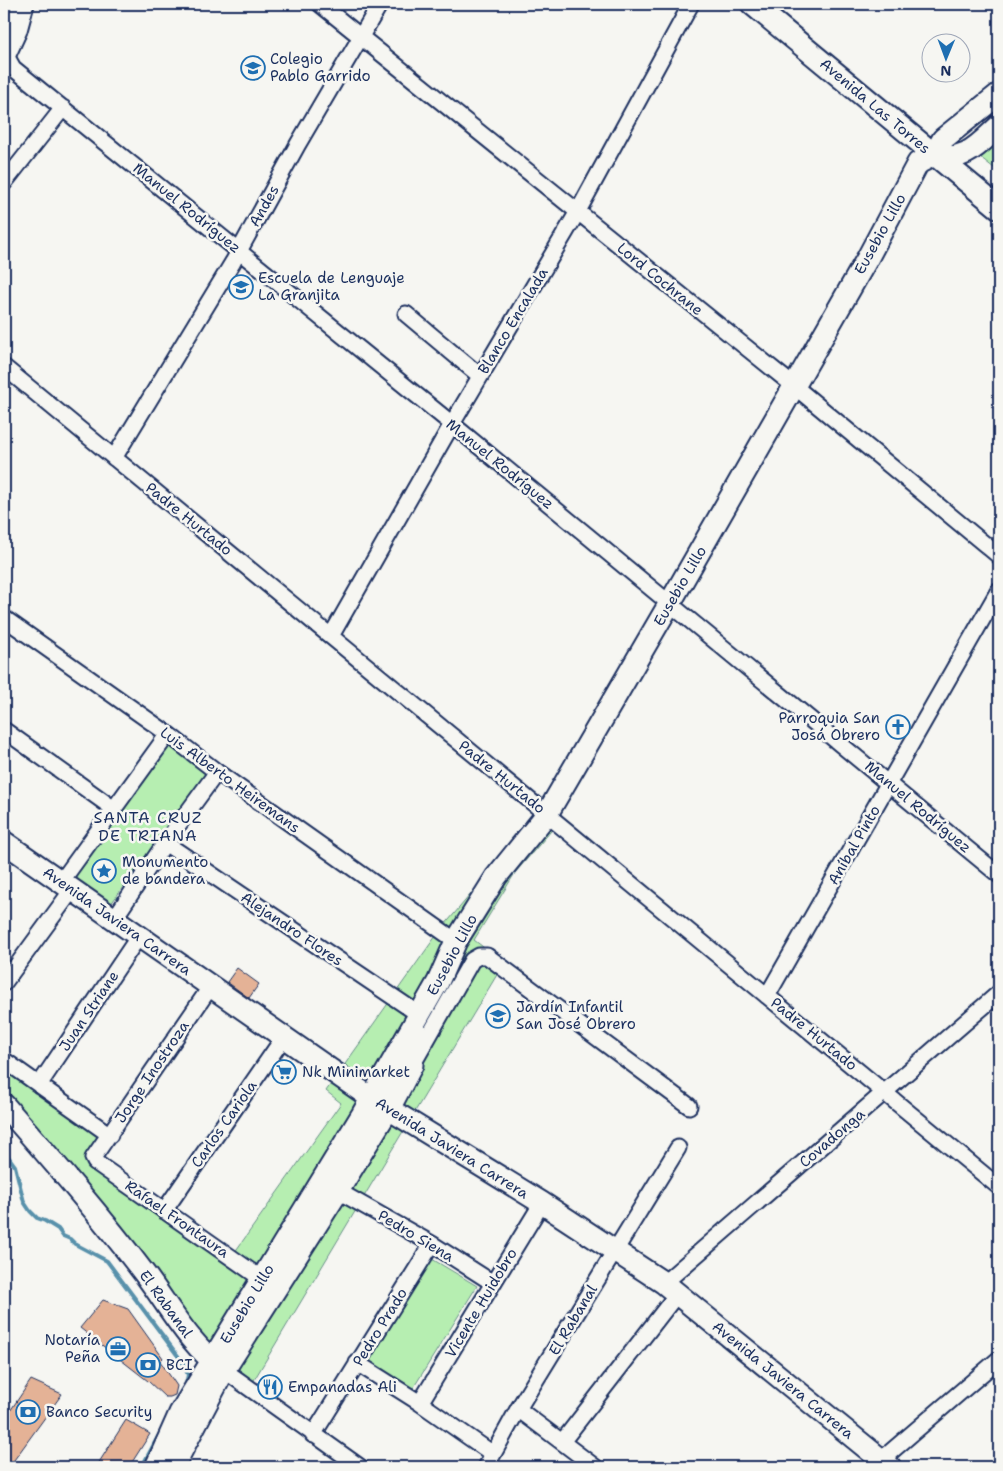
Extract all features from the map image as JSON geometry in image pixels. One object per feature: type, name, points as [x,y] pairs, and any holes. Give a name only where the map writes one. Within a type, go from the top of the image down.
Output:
[{"type":"street","points":[[4,54],[16,30],[23,4]]},
{"type":"street","name":"Lord Cochrane","points":[[320,4],[794,386],[999,556]]},
{"type":"street","name":"Andes","points":[[114,458],[239,250],[380,4]]},
{"type":"street","name":"Blanco Encalada","points":[[331,636],[452,424],[577,213],[691,4]]},
{"type":"street","name":"Avenida Las Torres","points":[[752,4],[999,208]]},
{"type":"street","name":"Manuel Rodríguez","points":[[4,54],[13,68],[452,424],[999,875]]},
{"type":"street","name":"Eusebio Lillo","points":[[173,1467],[218,1366],[262,1279],[380,1103],[412,1065],[445,988],[456,941],[496,878],[547,814],[794,386],[918,163],[934,155],[943,139],[999,94]]},
{"type":"street","points":[[4,183],[63,108]]},
{"type":"street","points":[[934,155],[947,158],[962,156],[999,126]]},
{"type":"street","points":[[406,314],[480,376]]},
{"type":"street","name":"Padre Hurtado","points":[[4,367],[999,1187]]},
{"type":"street","name":"Aníbal Pinto","points":[[767,996],[999,590]]},
{"type":"street","name":"Luis Alberto Heiremans","points":[[4,618],[456,941]]},
{"type":"street","points":[[4,730],[114,809]]},
{"type":"street","points":[[4,983],[114,809],[168,734]]},
{"type":"street","points":[[114,919],[165,843],[217,772]]},
{"type":"street","name":"Avenida Javiera Carrera","points":[[4,842],[380,1103],[542,1203],[671,1289],[881,1465]]},
{"type":"street","name":"Alejandro Flores","points":[[165,843],[420,1015]]},
{"type":"street","name":"Juan Striane","points":[[39,1085],[139,936]]},
{"type":"street","points":[[445,988],[472,960],[480,956],[486,956],[689,1106]]},
{"type":"street","name":"Jorge Inostroza","points":[[93,1158],[210,986]]},
{"type":"street","name":"Eusebio Lillo","points":[[156,1467],[180,1413],[218,1366],[338,1191],[420,1015],[445,988]]},
{"type":"street","name":"Covadonga","points":[[562,1442],[671,1289],[885,1093],[999,993]]},
{"type":"street","name":"Eusebio Lillo","points":[[412,1065],[414,1034],[420,1015]]},
{"type":"street","name":"Carlos Cariola","points":[[164,1211],[284,1037]]},
{"type":"street","points":[[4,1060],[110,1135]]},
{"type":"street","name":"El Rabanal","points":[[4,1105],[66,1176],[144,1272],[200,1351],[218,1366],[360,1467]]},
{"type":"street","points":[[615,1250],[678,1148]]},
{"type":"street","name":"Rafael Frontaura","points":[[93,1158],[164,1211],[262,1279]]},
{"type":"street","name":"Pedro Siena","points":[[338,1191],[432,1244],[493,1283]]},
{"type":"street","name":"Vicente Huidobro","points":[[420,1403],[542,1203]]},
{"type":"street","name":"Pedro Prado","points":[[314,1435],[432,1244]]},
{"type":"street","name":"El Rabanal","points":[[489,1461],[518,1409],[615,1250]]},
{"type":"street","points":[[881,1465],[999,1359]]},
{"type":"street","points":[[358,1363],[420,1403],[489,1461]]},
{"type":"street","points":[[518,1409],[595,1467]]},
{"type":"green space","points":[[4,4],[15,4],[14,14],[4,24]]},
{"type":"green space","points":[[999,142],[999,172],[980,157]]},
{"type":"green space","points":[[172,743],[208,770],[105,912],[69,884]]},
{"type":"green space","points":[[534,819],[551,831],[515,873],[474,940],[504,963],[248,1390],[4,1111],[4,1065],[105,1136],[89,1160],[227,1263],[341,1103],[326,1091],[438,933]]},
{"type":"green space","points":[[427,1256],[477,1286],[412,1390],[362,1361]]},
{"type":"building","points":[[237,968],[259,984],[249,998],[227,982]]},
{"type":"building","points":[[103,1300],[128,1309],[163,1358],[160,1361],[177,1386],[175,1395],[165,1397],[148,1381],[80,1328]]},
{"type":"building","points":[[31,1380],[62,1394],[9,1467],[4,1467],[4,1420]]},
{"type":"building","points":[[126,1420],[150,1434],[129,1467],[96,1467]]},
{"type":"waterway","points":[[4,1151],[15,1166],[24,1202],[30,1211],[37,1218],[58,1229],[63,1236],[75,1244],[107,1261],[184,1364],[188,1375],[186,1384]]},
{"type":"waterway","points":[[145,1461],[160,1433]]},
{"type":"place","name":"Colegio Pablo Garrido","points":[[253,68]]},
{"type":"place","name":"Escuela de Lenguaje La Granjita","points":[[241,287]]},
{"type":"place","name":"Parroquia San Josá Obrero","points":[[898,727]]},
{"type":"place","name":"Monumento de bandera","points":[[104,871]]},
{"type":"place","name":"Jardín Infantil San José Obrero","points":[[498,1016]]},
{"type":"place","name":"Nk Minimarket","points":[[284,1072]]},
{"type":"place","name":"Notaría Peña","points":[[118,1349]]},
{"type":"place","name":"BCI","points":[[148,1365]]},
{"type":"place","name":"Empanadas Ali","points":[[270,1387]]},
{"type":"place","name":"Banco Security","points":[[28,1412]]},
{"type":"district","name":"SANTA CRUZ DE TRIANA","points":[[148,826]]}]
